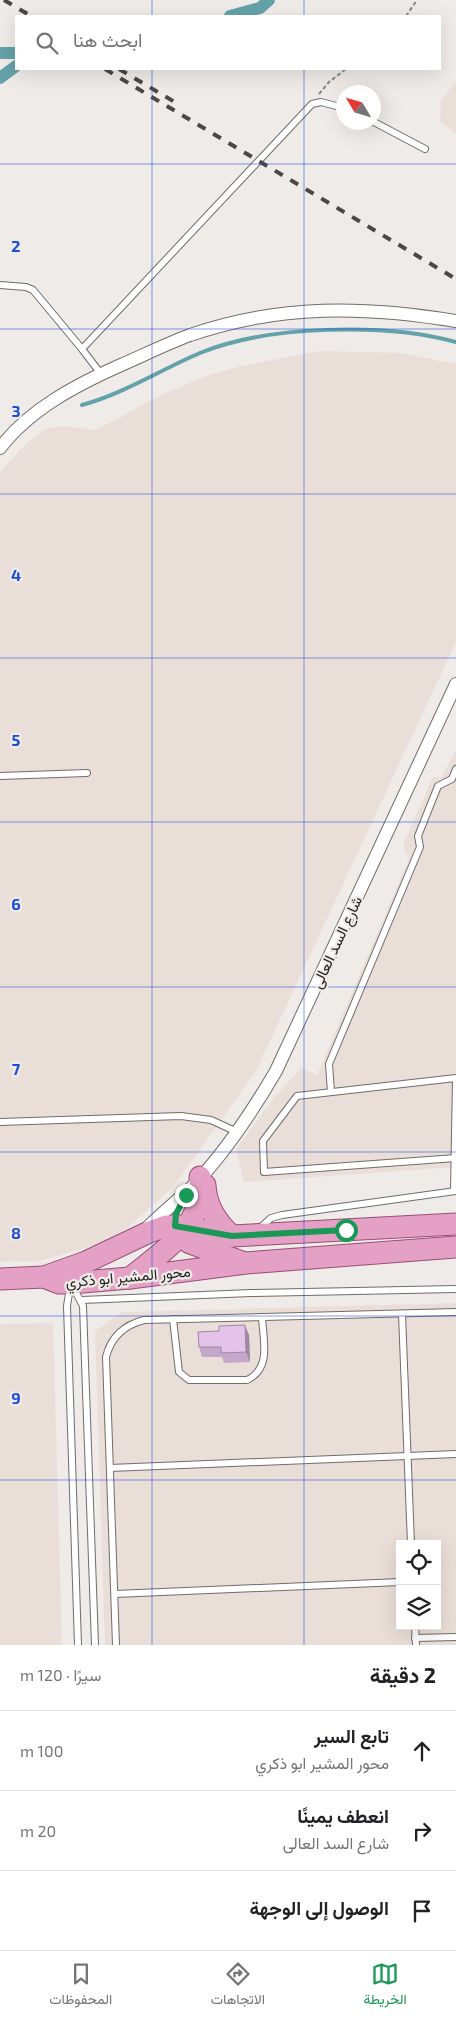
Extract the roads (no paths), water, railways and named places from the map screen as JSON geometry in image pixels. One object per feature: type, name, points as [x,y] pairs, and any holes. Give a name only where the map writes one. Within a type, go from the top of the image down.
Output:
[{"type":"main road","points":[[130,1278],[181,1230],[199,1204],[199,1178]]},
{"type":"main road","points":[[199,1178],[204,1185],[209,1205],[218,1223],[232,1236]]},
{"type":"main road","name":"محور المشير ابو ذكري","points":[[44,1277],[86,1262],[156,1229],[232,1236],[456,1224]]},
{"type":"main road","points":[[181,1230],[190,1243],[246,1263]]},
{"type":"main road","name":"محور المشير ابو ذكري","points":[[44,1277],[76,1292],[130,1278],[246,1263],[456,1247]]},
{"type":"main road","points":[[0,1279],[44,1277]]},
{"type":"street","points":[[0,448],[22,423],[36,411],[101,374],[191,335],[245,320],[284,313],[324,310],[380,310],[456,321]]},
{"type":"street","name":"شارع السد العالى","points":[[138,1238],[199,1178],[238,1132],[276,1071],[456,684]]},
{"type":"lane","points":[[82,349],[312,104],[321,102],[336,106]]},
{"type":"lane","points":[[381,126],[425,149]]},
{"type":"lane","points":[[0,285],[26,286],[33,290],[101,374]]},
{"type":"lane","points":[[331,1092],[329,1064],[420,847],[418,836],[438,786],[452,779],[456,769]]},
{"type":"lane","points":[[0,776],[87,774]]},
{"type":"lane","points":[[254,1235],[266,1221],[282,1215],[455,1191],[456,1078],[297,1096],[263,1141],[264,1172],[455,1158]]},
{"type":"lane","points":[[0,1122],[181,1116],[210,1120],[238,1132]]},
{"type":"lane","points":[[76,1292],[251,1293],[456,1288]]},
{"type":"lane","points":[[76,1292],[67,1306],[78,1645]]},
{"type":"lane","points":[[76,1292],[95,1645]]},
{"type":"lane","points":[[116,1645],[106,1357],[109,1346],[123,1329],[133,1323],[173,1319],[456,1312]]},
{"type":"lane","points":[[402,1314],[410,1540]]},
{"type":"lane","points":[[173,1319],[179,1372],[184,1377],[189,1380],[247,1380],[255,1376],[262,1367],[265,1356],[262,1317]]},
{"type":"lane","points":[[110,1468],[456,1454]]},
{"type":"lane","points":[[114,1594],[396,1582]]},
{"type":"lane","points":[[415,1641],[456,1637]]},
{"type":"waterway","points":[[234,15],[260,8],[269,0]]},
{"type":"waterway","points":[[0,53],[15,53]]},
{"type":"waterway","points":[[0,78],[15,67]]},
{"type":"waterway","points":[[82,405],[112,395],[200,353],[259,337],[292,332],[362,330],[428,336],[456,342]]},
{"type":"railway","points":[[4,0],[29,15]]},
{"type":"railway","points":[[107,70],[456,279]]},
{"type":"railway","points":[[121,70],[178,104]]}]
